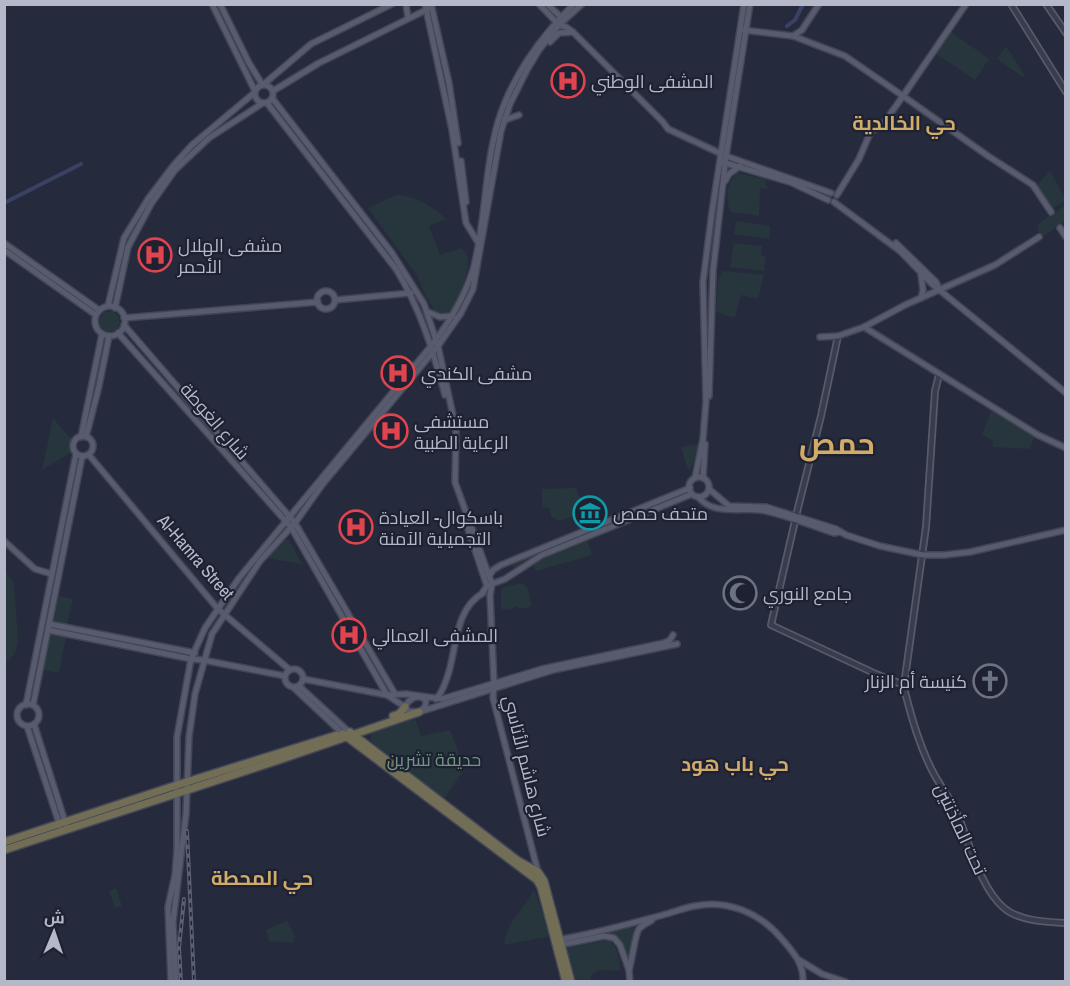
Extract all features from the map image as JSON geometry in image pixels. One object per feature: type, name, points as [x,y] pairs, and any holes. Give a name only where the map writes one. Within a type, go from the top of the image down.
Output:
[{"type":"highway","points":[[178,789],[186,790],[347,734],[399,714],[405,707]]},
{"type":"highway","points":[[4,850],[64,827],[178,789],[187,782],[419,712]]},
{"type":"highway","points":[[347,734],[536,875],[571,981]]},
{"type":"highway","points":[[4,842],[64,827]]},
{"type":"highway","points":[[558,942],[566,981]]},
{"type":"main road","points":[[212,4],[257,100],[269,99],[277,104],[393,253],[428,312],[453,430],[451,482],[491,581]]},
{"type":"main road","points":[[220,4],[249,63],[263,84],[270,86],[269,99],[396,269],[411,293],[435,346]]},
{"type":"main road","points":[[106,335],[95,325],[98,313],[108,306],[124,238],[172,166],[192,145],[258,87],[311,44],[382,6],[392,4]]},
{"type":"main road","points":[[406,4],[408,18]]},
{"type":"main road","points":[[539,4],[557,23],[573,32],[668,129],[740,166],[833,198],[903,249],[936,282],[939,290]]},
{"type":"main road","points":[[548,4],[563,18],[566,27]]},
{"type":"main road","points":[[563,18],[574,4]]},
{"type":"main road","points":[[176,981],[173,922],[186,814],[189,737],[195,694],[212,634],[260,561],[282,537],[348,444],[435,346],[461,313],[473,289],[498,122],[507,99],[527,61],[557,23],[582,4]]},
{"type":"main road","points":[[744,4],[744,30]]},
{"type":"main road","points":[[750,4],[703,282],[706,401],[703,439],[695,478],[692,482],[693,493],[708,505],[726,510],[761,510],[836,529],[890,549],[922,555],[970,552],[1065,530]]},
{"type":"main road","points":[[793,36],[802,30],[819,4]]},
{"type":"main road","points":[[833,198],[860,159],[871,131],[881,127],[966,4]]},
{"type":"main road","points":[[116,308],[128,247],[151,204],[175,170],[209,138],[269,99],[283,85],[319,63],[429,6],[466,223],[480,242]]},
{"type":"main road","points":[[435,346],[453,316],[472,271],[504,121],[510,104],[526,70],[557,23]]},
{"type":"main road","points":[[744,30],[793,36],[845,56],[1033,185],[1051,213]]},
{"type":"main road","points":[[539,50],[559,33],[573,32]]},
{"type":"main road","points":[[247,99],[249,81]]},
{"type":"main road","points":[[277,104],[277,96],[283,85]]},
{"type":"main road","points":[[504,121],[510,117],[519,116],[512,110],[510,104]]},
{"type":"main road","points":[[703,478],[709,404],[711,296],[723,186],[723,158]]},
{"type":"main road","points":[[723,158],[833,198],[900,251],[939,290],[1065,393]]},
{"type":"main road","points":[[723,186],[729,174],[740,166]]},
{"type":"main road","points":[[1060,228],[1065,237]]},
{"type":"main road","points":[[820,337],[837,336],[864,327],[921,298],[995,265],[1039,237]]},
{"type":"main road","points":[[4,243],[98,313]]},
{"type":"main road","points":[[4,250],[98,313]]},
{"type":"main road","points":[[921,274],[923,290],[921,298]]},
{"type":"main road","points":[[326,292],[331,293],[335,300],[333,306],[326,309],[320,307],[318,302],[320,295],[326,292]]},
{"type":"main road","points":[[335,300],[411,293]]},
{"type":"main road","points":[[124,318],[318,302]]},
{"type":"main road","points":[[106,335],[118,333],[124,325],[121,312],[108,306]]},
{"type":"main road","points":[[428,312],[440,317],[453,316]]},
{"type":"main road","points":[[124,325],[291,523],[395,694]]},
{"type":"main road","points":[[864,327],[1038,435],[1065,448]]},
{"type":"main road","name":"شارع الغوطة","points":[[118,333],[291,523]]},
{"type":"main road","points":[[83,437],[106,335]]},
{"type":"main road","points":[[29,705],[76,454],[73,445],[75,440],[83,437]]},
{"type":"main road","points":[[29,705],[86,456],[93,450],[93,443],[83,437]]},
{"type":"main road","points":[[76,454],[86,456]]},
{"type":"main road","name":"Al-Hamra Street","points":[[86,456],[218,609],[290,670]]},
{"type":"main road","points":[[695,478],[703,478],[708,482],[709,489],[729,506],[762,506],[795,518]]},
{"type":"main road","points":[[491,581],[493,570],[501,565],[693,493],[705,495],[709,489]]},
{"type":"main road","points":[[491,581],[542,555],[693,493]]},
{"type":"main road","points":[[708,505],[717,498]]},
{"type":"main road","points":[[291,523],[314,571],[387,695],[411,712],[419,712],[542,669],[663,643],[670,640],[672,635]]},
{"type":"main road","points":[[171,981],[168,907],[175,875],[177,849],[177,737],[191,659],[205,628],[239,578],[269,541],[291,523]]},
{"type":"main road","points":[[282,537],[294,538],[300,543]]},
{"type":"main road","points":[[4,541],[35,569],[52,574]]},
{"type":"main road","points":[[436,699],[441,694],[452,664],[464,613],[469,603],[482,593],[494,578],[493,570]]},
{"type":"main road","name":"شارع هاشم الأتاسي","points":[[491,581],[493,698],[520,798],[536,875]]},
{"type":"main road","points":[[482,593],[490,594]]},
{"type":"main road","points":[[48,627],[194,653],[203,660]]},
{"type":"main road","points":[[48,627],[191,659],[285,676]]},
{"type":"main road","points":[[303,679],[387,695],[436,699],[678,644]]},
{"type":"main road","points":[[285,676],[290,670],[299,671],[303,679]]},
{"type":"main road","points":[[285,676],[287,685],[296,687],[347,734]]},
{"type":"main road","points":[[296,687],[303,679]]},
{"type":"main road","points":[[419,712],[425,706],[426,701],[420,697]]},
{"type":"main road","points":[[405,707],[410,700],[420,697]]},
{"type":"main road","points":[[27,726],[34,724],[39,715],[37,709],[29,705]]},
{"type":"main road","points":[[29,705],[20,709],[19,721],[27,726],[64,827]]},
{"type":"main road","points":[[34,724],[64,827]]},
{"type":"main road","points":[[558,942],[703,904],[724,905],[747,911],[768,924],[798,959],[822,974],[846,981]]},
{"type":"main road","points":[[636,933],[639,928],[659,916]]},
{"type":"main road","points":[[629,970],[634,956],[636,921]]},
{"type":"main road","points":[[558,942],[610,936],[620,945],[629,970],[630,981]]},
{"type":"main road","points":[[798,959],[803,981]]},
{"type":"street","points":[[1011,4],[1065,92]]},
{"type":"street","points":[[1046,4],[1065,33]]},
{"type":"street","points":[[837,336],[821,416],[771,625],[904,685],[922,555],[935,391],[939,375]]},
{"type":"street","name":"تحت المأذنتين","points":[[904,685],[916,731],[934,774],[948,794],[960,818],[973,856],[994,898],[1005,909],[1013,913],[1043,922],[1065,923]]},
{"type":"green space","points":[[951,32],[989,59],[975,80],[935,53]]},
{"type":"green space","points":[[1006,46],[1025,76],[1023,77],[997,59]]},
{"type":"green space","points":[[1050,171],[1065,198],[1065,201],[1051,209],[1037,185]]},
{"type":"green space","points":[[738,173],[765,179],[768,189],[760,188],[759,216],[730,212],[729,186]]},
{"type":"green space","points":[[396,195],[423,202],[446,219],[429,226],[440,255],[462,248],[467,255],[468,266],[465,280],[449,313],[437,314],[424,293],[417,275],[368,208]]},
{"type":"green space","points":[[1065,206],[1065,221],[1044,236],[1040,235],[1037,226]]},
{"type":"green space","points":[[736,221],[770,226],[769,239],[734,234]]},
{"type":"green space","points":[[734,243],[762,246],[761,255],[766,256],[764,271],[730,267]]},
{"type":"green space","points":[[723,271],[764,275],[758,299],[741,295],[735,318],[716,312],[718,280]]},
{"type":"green space","points":[[112,311],[118,315],[120,324],[116,330],[108,332],[101,328],[99,320],[103,313]]},
{"type":"green space","points":[[993,407],[1035,436],[1029,449],[993,447],[993,441],[982,434]]},
{"type":"green space","points":[[53,418],[72,440],[70,453],[42,470]]},
{"type":"green space","points":[[699,444],[691,469],[688,470],[681,447]]},
{"type":"green space","points":[[576,488],[585,512],[560,521],[551,516],[550,508],[542,507],[542,489]]},
{"type":"green space","points":[[683,491],[684,493],[532,557],[514,568],[512,565],[535,552]]},
{"type":"green space","points":[[283,539],[289,540],[302,564],[267,558]]},
{"type":"green space","points":[[587,541],[592,555],[536,571],[533,565],[539,561]]},
{"type":"green space","points":[[4,570],[14,583],[18,642],[15,653],[5,664]]},
{"type":"green space","points":[[522,583],[528,588],[531,606],[522,609],[516,606],[511,610],[501,609],[501,589]]},
{"type":"green space","points":[[59,596],[73,599],[67,624],[54,621]]},
{"type":"green space","points":[[51,634],[66,637],[59,673],[43,670]]},
{"type":"green space","name":"حديقة تشرين","points":[[415,719],[421,736],[450,730],[465,768],[444,799],[371,741],[371,733]]},
{"type":"green space","points":[[116,888],[122,906],[115,908],[109,891]]},
{"type":"green space","points":[[535,891],[549,935],[504,945],[511,923]]},
{"type":"green space","points":[[287,921],[295,936],[293,943],[269,941],[266,930]]},
{"type":"green space","points":[[632,926],[634,928],[630,956],[626,957],[620,942],[614,936],[598,935]]},
{"type":"green space","points":[[609,940],[617,951],[620,971],[599,970],[591,975],[591,981],[576,981],[566,948]]},
{"type":"waterway","points":[[787,26],[795,20],[803,4]]},
{"type":"waterway","points":[[4,203],[81,164]]},
{"type":"railway","points":[[187,831],[194,982]]},
{"type":"railway","points":[[181,982],[179,948],[184,899]]},
{"type":"place","name":"المشفى الوطني","points":[[568,81]]},
{"type":"place","name":"مشفى الهلال الأحمر","points":[[155,255]]},
{"type":"place","name":"مشفى الكندي","points":[[398,373]]},
{"type":"place","name":"مستشفى الرعاية الطبية","points":[[391,431]]},
{"type":"place","name":"متحف حمص","points":[[590,513]]},
{"type":"place","name":"باسكوال- العيادة التجميلية الآمنة","points":[[356,527]]},
{"type":"place","name":"جامع النوري","points":[[740,593]]},
{"type":"place","name":"المشفى العمالي","points":[[349,635]]},
{"type":"place","name":"كنيسة أم الزنار","points":[[990,681]]},
{"type":"district","name":"حي الخالدية","points":[[904,122]]},
{"type":"district","name":"حمص","points":[[837,443]]},
{"type":"district","name":"حي باب هود","points":[[735,763]]},
{"type":"district","name":"حي المحطة","points":[[262,877]]}]
